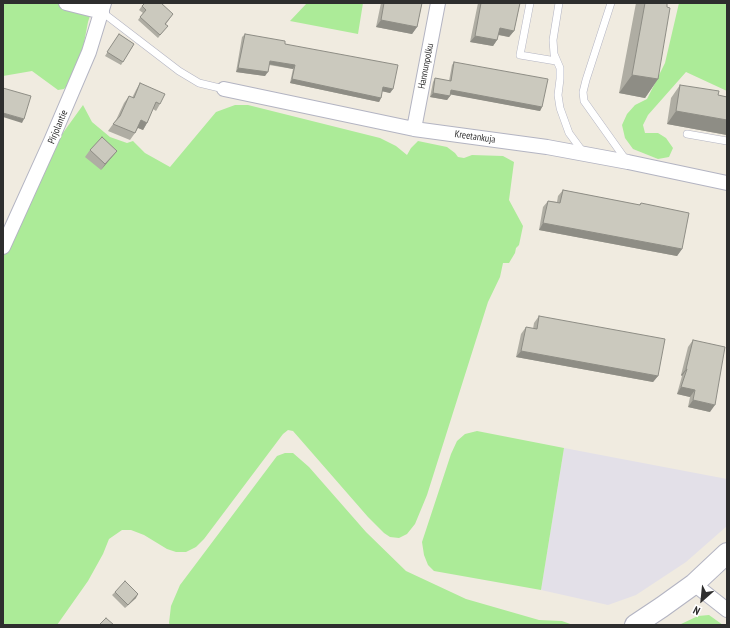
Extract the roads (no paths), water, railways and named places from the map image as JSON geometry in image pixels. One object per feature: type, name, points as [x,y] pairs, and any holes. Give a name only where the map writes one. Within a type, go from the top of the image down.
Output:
[{"type":"street","points":[[66,3],[103,8]]},
{"type":"street","name":"Hannunpolku","points":[[414,128],[438,3]]},
{"type":"street","name":"Pirjolantie","points":[[3,247],[73,91],[89,52],[103,8]]},
{"type":"street","name":"Kreetankuja","points":[[224,89],[414,128],[585,154],[727,183]]},
{"type":"street","points":[[635,625],[694,584],[716,565],[727,553]]},
{"type":"street","points":[[694,584],[727,610]]},
{"type":"lane","points":[[530,3],[520,55],[556,61]]},
{"type":"lane","points":[[559,3],[552,40],[554,54],[560,68],[558,95],[563,120],[569,133],[585,154]]},
{"type":"lane","points":[[610,3],[586,80],[583,92],[584,101],[628,162]]},
{"type":"lane","points":[[103,8],[179,71],[199,83],[224,89]]},
{"type":"lane","points":[[686,134],[727,141]]}]
